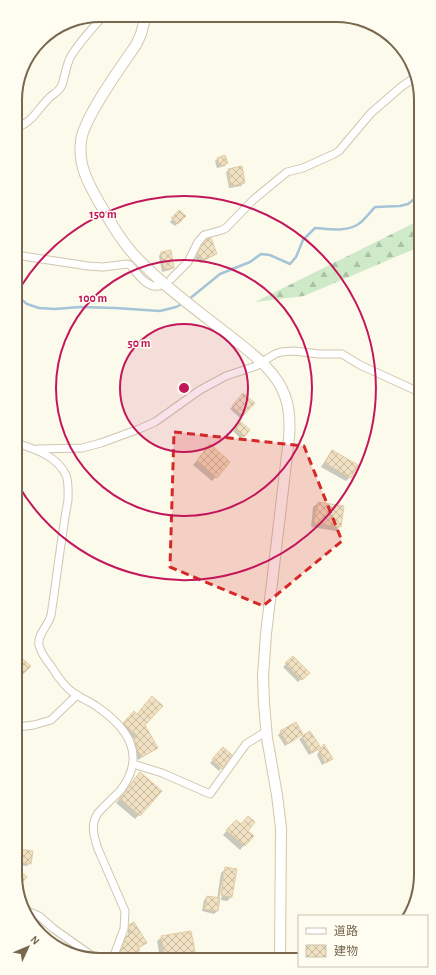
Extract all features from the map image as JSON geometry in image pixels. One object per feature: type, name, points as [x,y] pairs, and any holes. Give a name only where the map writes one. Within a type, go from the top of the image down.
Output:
[{"type":"street","points":[[22,126],[33,118],[61,87],[70,58],[76,48],[98,22]]},
{"type":"street","points":[[144,22],[141,34],[136,44],[87,123],[81,140],[81,165],[89,185],[122,241],[142,263],[165,283],[254,355],[276,378],[287,401],[289,419],[288,444],[266,634],[263,676],[267,738],[281,828],[280,953]]},
{"type":"street","points":[[22,256],[88,266],[103,267],[127,264],[130,265],[145,282],[153,287],[165,283],[188,262],[198,242],[204,235],[226,228],[253,200],[287,172],[303,168],[334,154],[371,113],[411,80]]},
{"type":"street","points":[[35,449],[67,450],[82,448],[133,432],[155,422],[193,395],[226,376],[262,363],[275,354],[287,352],[342,354],[360,365],[414,390]]},
{"type":"street","points":[[22,446],[46,454],[59,465],[66,475],[68,487],[68,500],[50,619],[40,637],[42,653],[59,678],[70,690],[77,696],[95,705],[121,726],[133,749],[131,771],[124,785],[98,812],[94,821],[94,836],[98,849],[125,911],[124,929],[115,953]]},
{"type":"street","points":[[22,726],[34,725],[51,720],[77,696]]},
{"type":"street","points":[[132,764],[162,773],[210,794],[246,744],[262,734]]},
{"type":"street","points":[[33,914],[39,916],[54,929],[85,951]]},
{"type":"highlighted area","points":[[174,432],[304,446],[342,541],[263,606],[170,567]]},
{"type":"green space","points":[[414,223],[414,249],[304,296],[255,302]]},
{"type":"building","points":[[225,155],[228,163],[220,166],[217,158]]},
{"type":"building","points":[[242,166],[245,183],[231,186],[228,169]]},
{"type":"building","points":[[179,210],[186,216],[178,224],[171,218]]},
{"type":"building","points":[[211,238],[217,254],[207,258],[204,261],[197,255],[202,245],[207,239]]},
{"type":"building","points":[[171,250],[174,268],[164,269],[161,252]]},
{"type":"building","points":[[243,393],[255,403],[243,416],[232,406]]},
{"type":"building","points":[[240,421],[250,430],[244,437],[235,428]]},
{"type":"building","points":[[210,444],[230,462],[217,478],[197,460]]},
{"type":"building","points":[[332,450],[358,465],[351,478],[325,463]]},
{"type":"building","points":[[318,502],[344,506],[341,527],[314,523]]},
{"type":"building","points":[[293,656],[310,673],[302,680],[285,663]]},
{"type":"building","points":[[22,658],[31,666],[22,675]]},
{"type":"building","points":[[152,696],[163,706],[145,725],[158,748],[142,757],[137,749],[134,739],[139,737],[123,723],[134,711],[137,714]]},
{"type":"building","points":[[296,722],[303,734],[288,744],[280,731]]},
{"type":"building","points":[[310,731],[321,748],[312,753],[302,736]]},
{"type":"building","points":[[324,744],[333,759],[325,763],[319,751]]},
{"type":"building","points":[[223,747],[232,755],[222,769],[212,759]]},
{"type":"building","points":[[140,772],[162,791],[140,816],[120,798]]},
{"type":"building","points":[[248,816],[255,822],[248,831],[254,836],[245,846],[226,830],[236,820],[241,824]]},
{"type":"building","points":[[22,849],[33,851],[31,864],[22,863]]},
{"type":"building","points":[[225,867],[237,869],[232,897],[221,895]]},
{"type":"building","points":[[22,873],[27,877],[23,882]]},
{"type":"building","points":[[207,896],[220,898],[218,911],[204,909]]},
{"type":"building","points":[[134,922],[147,943],[138,948],[140,950],[137,953],[120,953],[126,937],[131,932],[129,925]]},
{"type":"building","points":[[191,931],[195,952],[164,953],[161,936]]},
{"type":"waterway","points":[[188,300],[220,274],[250,262],[261,254],[270,255],[290,264],[296,257],[303,240],[315,228],[336,230],[347,229],[357,225],[375,207],[400,206],[408,204],[414,199]]},
{"type":"waterway","points":[[22,300],[27,304],[39,308],[55,309],[80,307],[160,311],[176,307],[184,303]]}]
